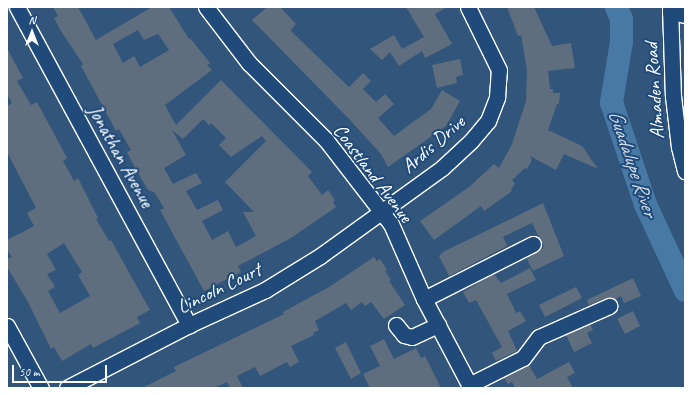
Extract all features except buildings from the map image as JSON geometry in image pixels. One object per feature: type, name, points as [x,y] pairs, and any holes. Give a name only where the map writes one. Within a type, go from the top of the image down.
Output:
[{"type":"street","name":"Jonathan Avenue","points":[[17,7],[189,325]]},
{"type":"street","name":"Coastland Avenue","points":[[206,7],[249,63],[326,140],[382,211],[391,224],[424,299],[470,386]]},
{"type":"street","name":"Ardis Drive","points":[[382,211],[442,168],[471,141],[488,121],[497,97],[499,70],[468,7]]},
{"type":"street","points":[[670,10],[685,14]]},
{"type":"street","name":"Almaden Road","points":[[670,10],[675,110],[679,147],[685,170]]},
{"type":"street","name":"Lincoln Court","points":[[67,388],[189,325],[265,290],[320,256],[382,211]]},
{"type":"street","points":[[424,299],[533,244]]},
{"type":"street","points":[[470,386],[523,358],[539,337],[609,306]]},
{"type":"street","points":[[396,325],[404,335],[412,337],[438,325]]},
{"type":"street","points":[[7,326],[40,388]]},
{"type":"waterway","name":"Guadalupe River","points":[[616,7],[621,19],[621,41],[611,102],[645,204],[685,290]]}]
